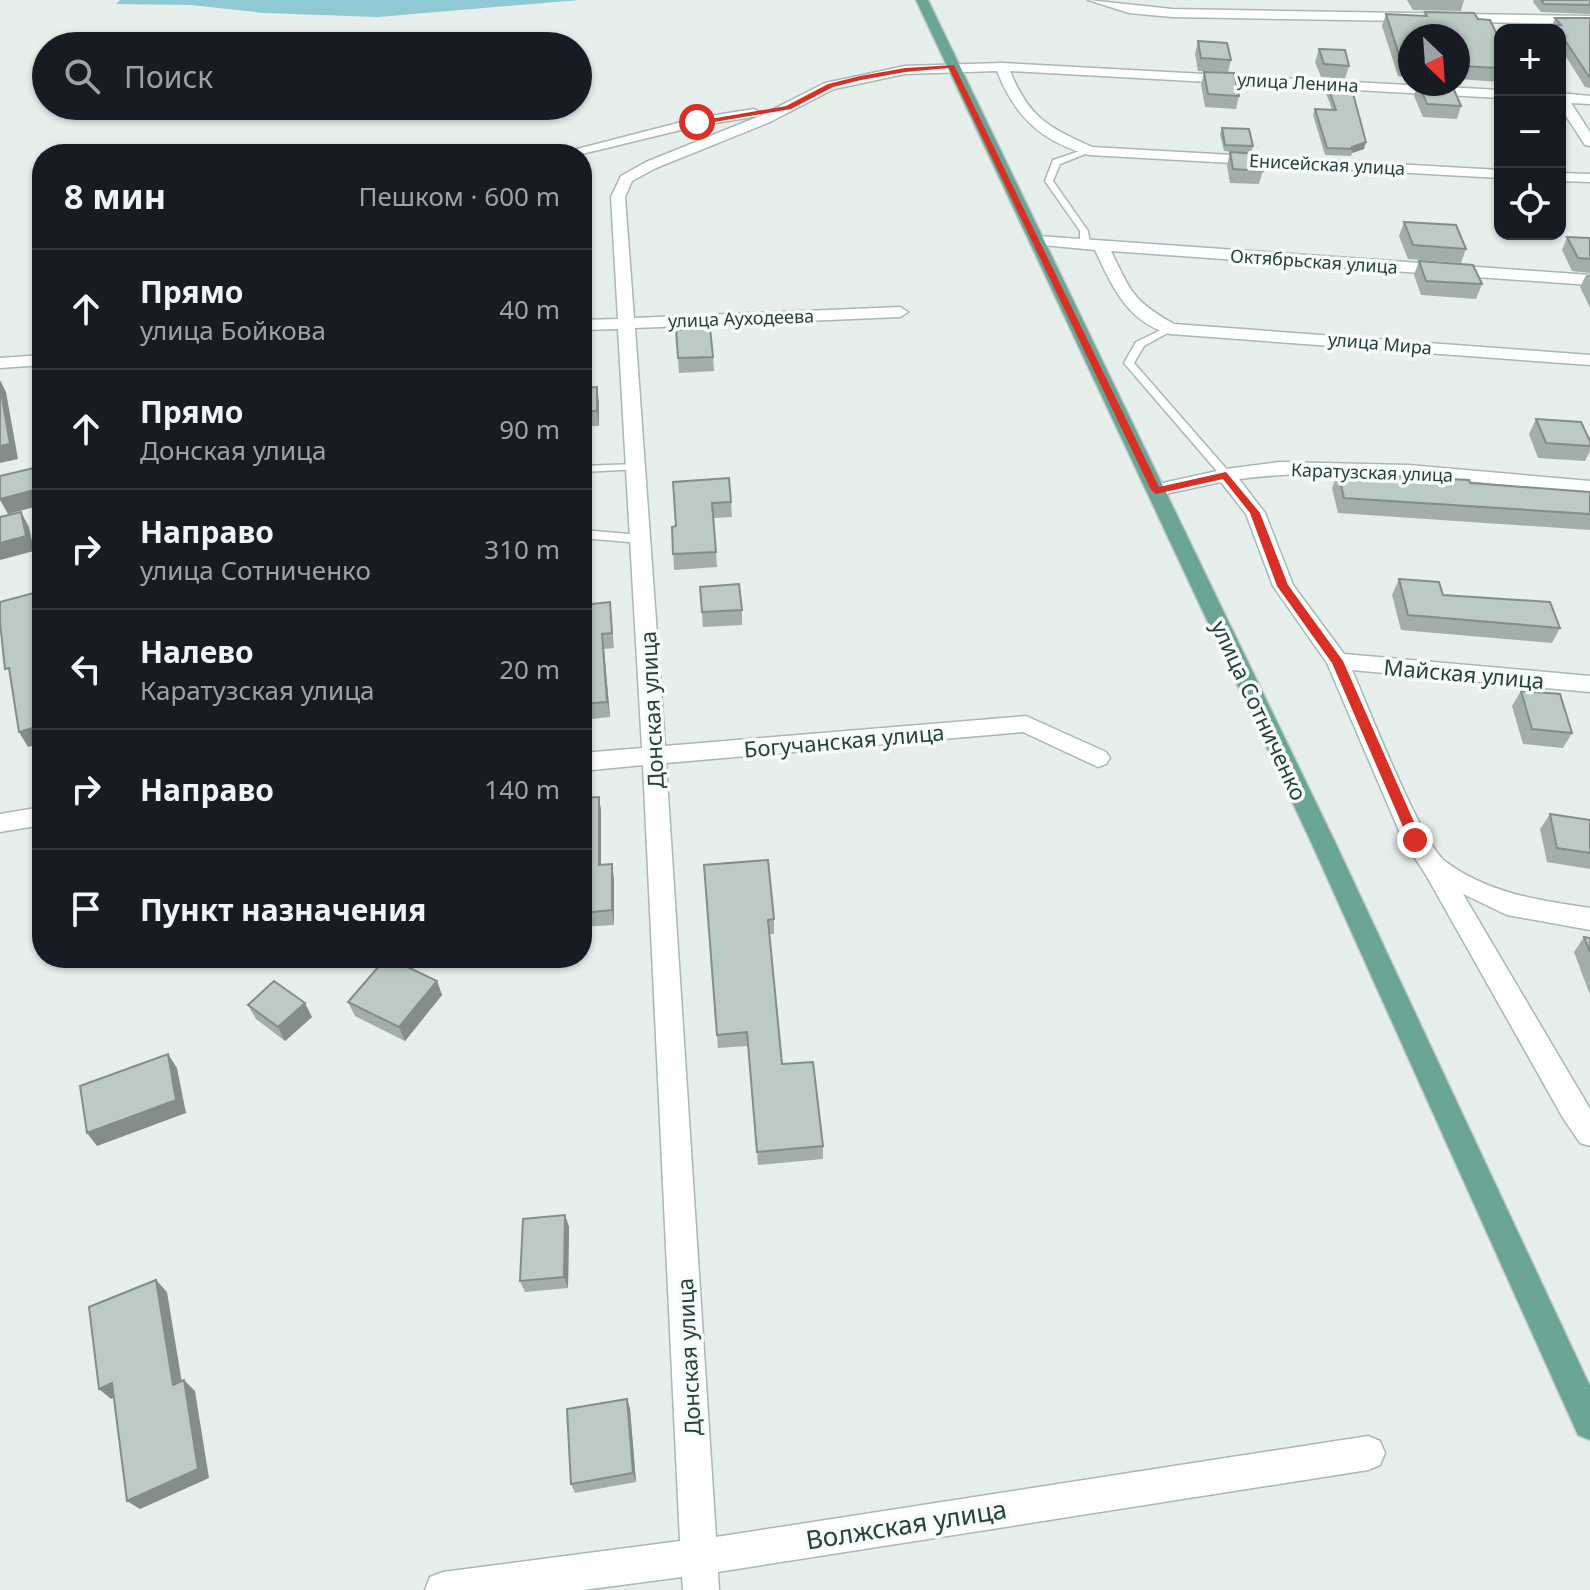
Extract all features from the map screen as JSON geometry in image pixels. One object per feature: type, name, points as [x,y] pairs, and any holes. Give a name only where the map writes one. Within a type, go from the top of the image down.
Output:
[{"type":"main road","name":"улица Сотниченко","points":[[922,0],[1330,857],[1590,1423]]},
{"type":"street","points":[[1094,0],[1129,9],[1172,13],[1590,20]]},
{"type":"street","points":[[1497,18],[1501,24]]},
{"type":"street","name":"улица Ленина","points":[[951,66],[1494,94]]},
{"type":"street","name":"Донская улица","points":[[700,1573],[654,756],[618,197],[626,179],[651,165],[830,86],[905,70],[951,66]]},
{"type":"street","name":"Енисейская улица","points":[[1002,67],[1015,102],[1034,125],[1089,151],[1494,174]]},
{"type":"street","points":[[1566,98],[1590,100]]},
{"type":"street","points":[[1566,106],[1590,142]]},
{"type":"street","points":[[592,147],[697,122],[788,107]]},
{"type":"street","points":[[1566,177],[1590,178]]},
{"type":"street","name":"Октябрьская улица","points":[[1038,241],[1590,280]]},
{"type":"street","points":[[1093,243],[1124,295],[1137,310],[1170,329]]},
{"type":"street","name":"улица Ауходеева","points":[[592,324],[900,312]]},
{"type":"street","name":"улица Мира","points":[[1170,329],[1590,360]]},
{"type":"street","points":[[0,363],[32,361]]},
{"type":"street","name":"Каратузская улица","points":[[1156,490],[1226,475],[1279,468],[1408,471],[1590,487]]},
{"type":"street","points":[[1226,475],[1255,513],[1283,586],[1337,661],[1415,840],[1435,868],[1573,1109],[1590,1133]]},
{"type":"street","name":"Майская улица","points":[[1337,661],[1590,684]]},
{"type":"street","name":"Богучанская улица","points":[[592,761],[1026,724],[1098,758]]},
{"type":"street","points":[[0,823],[32,818]]},
{"type":"street","points":[[1435,868],[1507,905],[1590,919]]},
{"type":"street","name":"Волжская улица","points":[[443,1590],[700,1573],[1368,1453]]},
{"type":"lane","points":[[1089,151],[1056,162],[1049,181],[1093,243]]},
{"type":"lane","points":[[1170,329],[1140,344],[1129,363],[1226,475]]},
{"type":"lane","points":[[592,469],[636,467]]},
{"type":"lane","points":[[592,535],[641,539]]},
{"type":"water","points":[[120,0],[579,0],[378,17],[264,13],[191,5],[116,4]]},
{"type":"building","points":[[1541,0],[1590,0],[1590,5],[1544,4]]},
{"type":"building","points":[[1425,12],[1474,13],[1478,19],[1490,20],[1494,28],[1494,68],[1470,67],[1470,24],[1398,24],[1398,52],[1386,14],[1427,16]]},
{"type":"building","points":[[1555,18],[1590,18],[1590,78],[1566,42],[1566,24],[1560,24]]},
{"type":"building","points":[[1198,41],[1227,43],[1231,60],[1201,58]]},
{"type":"building","points":[[1319,49],[1345,50],[1349,66],[1324,64]]},
{"type":"building","points":[[1204,72],[1234,73],[1239,96],[1208,94]]},
{"type":"building","points":[[1327,85],[1351,86],[1366,142],[1353,149],[1327,148],[1315,109],[1336,110]]},
{"type":"building","points":[[1424,96],[1457,96],[1461,106],[1427,104]]},
{"type":"building","points":[[1222,128],[1249,129],[1253,146],[1225,145]]},
{"type":"building","points":[[1230,152],[1258,154],[1263,171],[1233,169]]},
{"type":"building","points":[[1404,222],[1456,225],[1466,249],[1413,245]]},
{"type":"building","points":[[1567,237],[1590,238],[1590,259],[1578,258]]},
{"type":"building","points":[[1419,261],[1473,265],[1482,284],[1426,281]]},
{"type":"building","points":[[710,328],[713,357],[678,358],[676,330]]},
{"type":"building","points":[[0,386],[10,444],[0,446]]},
{"type":"building","points":[[597,387],[597,411],[592,411],[592,388]]},
{"type":"building","points":[[1536,419],[1581,422],[1590,446],[1546,443]]},
{"type":"building","points":[[32,468],[32,491],[0,499],[0,476]]},
{"type":"building","points":[[1338,473],[1469,480],[1470,483],[1590,492],[1590,514],[1344,498]]},
{"type":"building","points":[[729,478],[731,502],[712,503],[716,552],[673,554],[672,527],[676,526],[673,482]]},
{"type":"building","points":[[21,512],[26,536],[0,543],[0,517]]},
{"type":"building","points":[[1399,579],[1439,582],[1443,595],[1550,602],[1560,628],[1408,615]]},
{"type":"building","points":[[739,584],[742,610],[702,612],[700,587]]},
{"type":"building","points":[[32,593],[32,728],[19,732],[9,668],[5,669],[0,602]]},
{"type":"building","points":[[610,602],[612,633],[602,634],[607,702],[592,703],[592,604]]},
{"type":"building","points":[[1521,691],[1560,694],[1572,733],[1532,729]]},
{"type":"building","points":[[592,797],[599,797],[599,865],[612,864],[612,910],[592,912]]},
{"type":"building","points":[[1550,814],[1590,820],[1590,853],[1557,848]]},
{"type":"building","points":[[768,860],[774,919],[768,920],[782,1064],[813,1062],[823,1146],[757,1152],[747,1032],[717,1035],[704,865]]},
{"type":"building","points":[[1584,937],[1590,938],[1590,952]]},
{"type":"building","points":[[377,968],[410,968],[437,981],[399,1027],[348,1002]]},
{"type":"building","points":[[274,981],[305,1003],[278,1027],[248,1005]]},
{"type":"building","points":[[168,1054],[176,1100],[87,1133],[80,1086]]},
{"type":"building","points":[[565,1215],[564,1277],[520,1281],[523,1219]]},
{"type":"building","points":[[156,1280],[173,1385],[184,1380],[198,1469],[127,1501],[112,1383],[99,1389],[89,1307]]},
{"type":"building","points":[[627,1399],[633,1473],[571,1484],[567,1409]]},
{"type":"route","points":[[697,122],[788,107],[830,86],[860,78],[951,66],[1156,490],[1226,475],[1255,513],[1283,586],[1337,661],[1415,840]]}]
